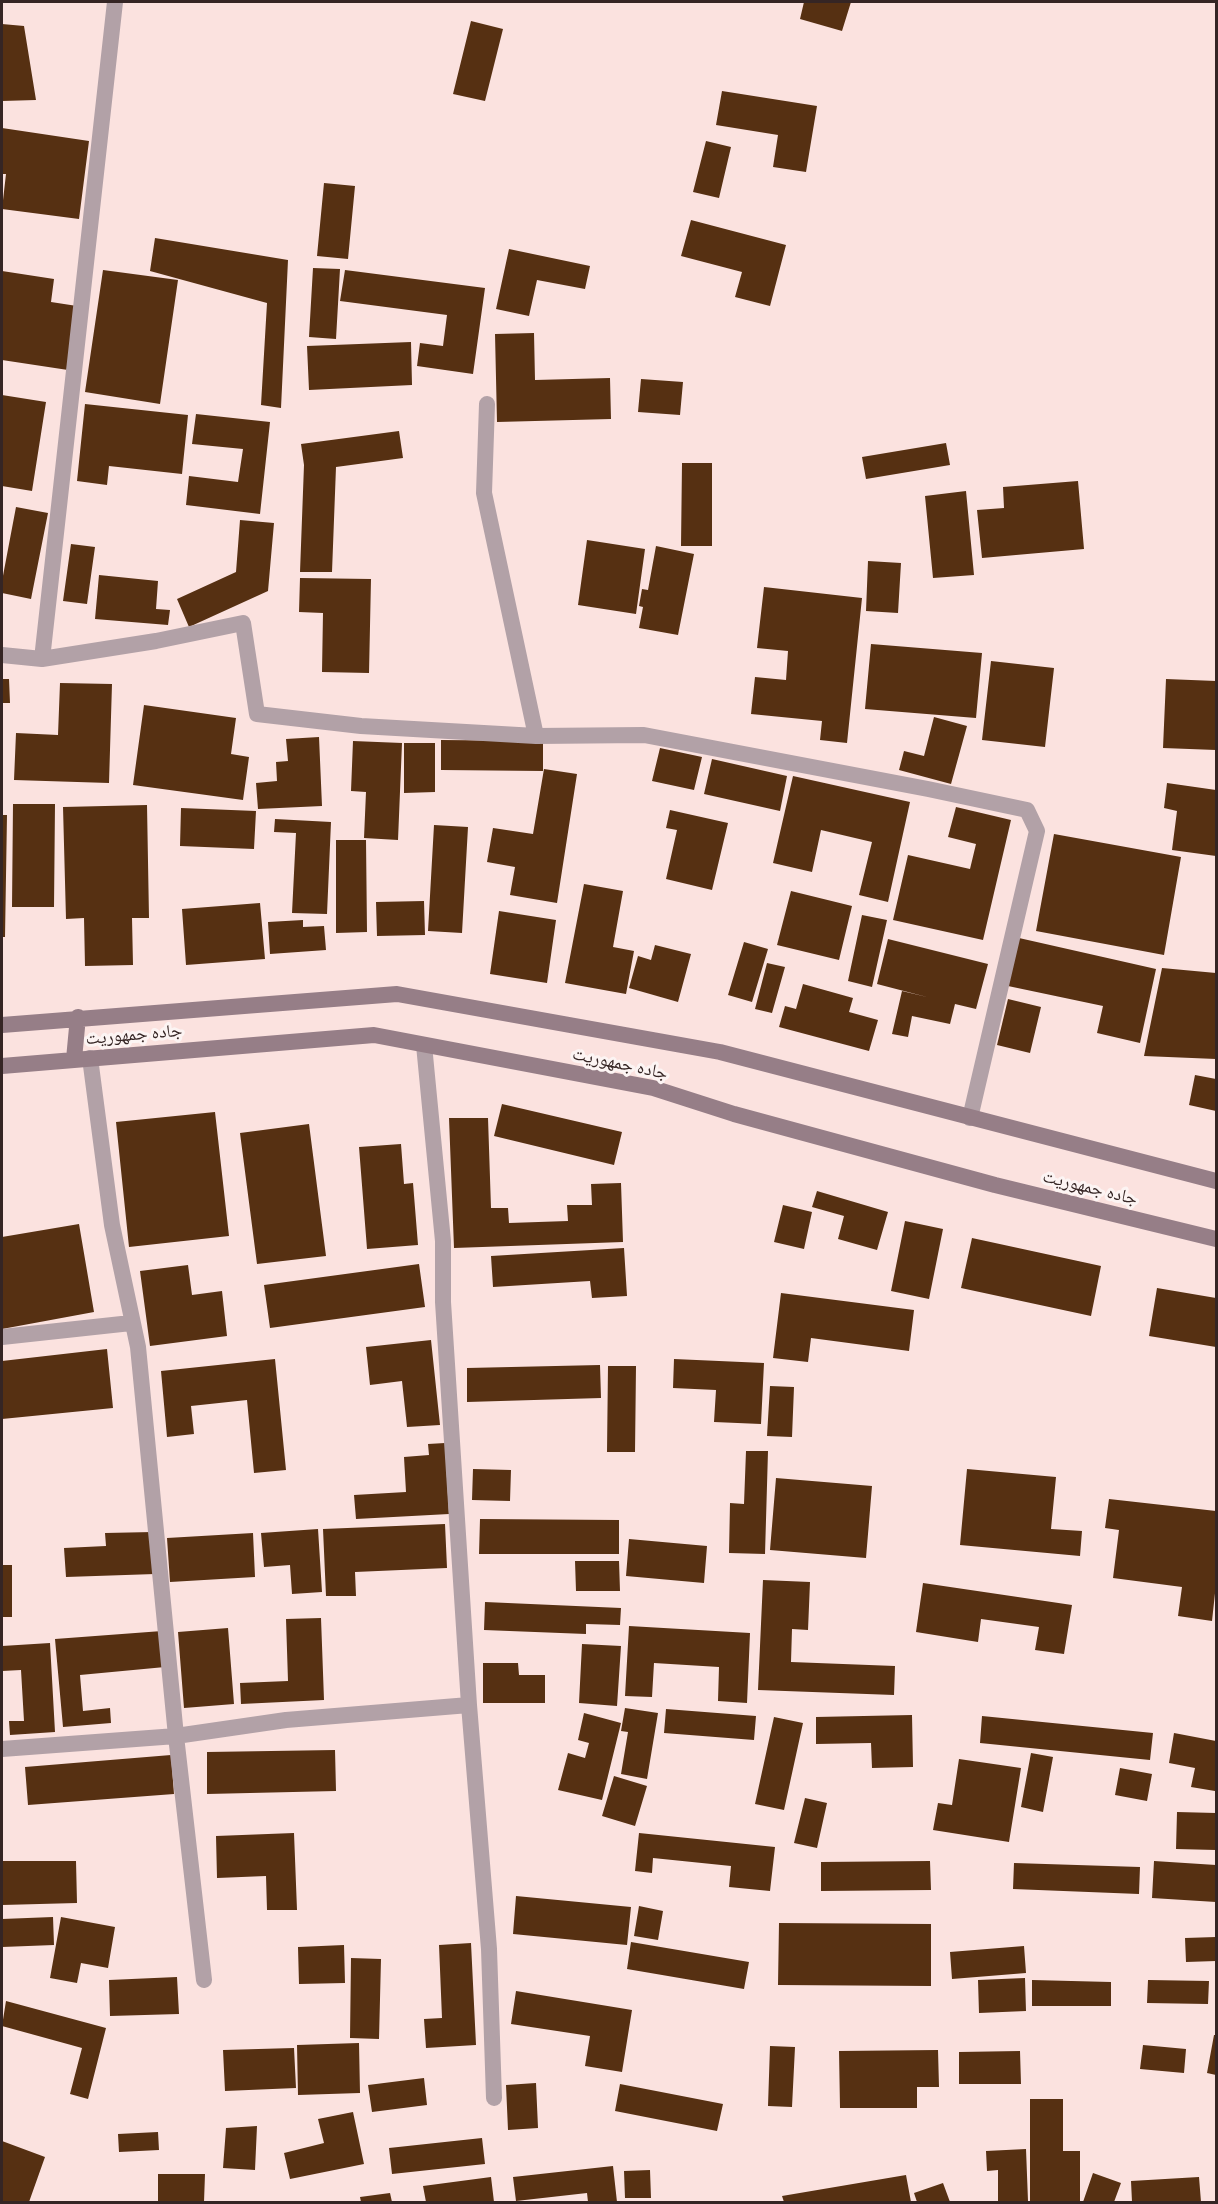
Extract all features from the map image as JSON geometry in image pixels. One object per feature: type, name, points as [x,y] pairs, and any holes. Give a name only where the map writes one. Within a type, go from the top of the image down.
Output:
[{"type":"main road","name":"جاده جمهوریت","points":[[2,1025],[78,1017],[397,994],[720,1052],[1216,1181]]},
{"type":"main road","points":[[78,1017],[82,1059]]},
{"type":"main road","name":"جاده جمهوریت","points":[[2,1066],[374,1035],[652,1088],[734,1114],[984,1182],[1216,1239]]},
{"type":"street","points":[[42,659],[115,2]]},
{"type":"street","points":[[487,404],[484,493],[536,736]]},
{"type":"street","points":[[2,655],[42,659],[156,641],[243,623],[257,714],[361,726],[536,736],[644,735],[1027,810],[1037,831],[1033,855],[970,1118]]},
{"type":"street","points":[[424,1045],[443,1241],[443,1302],[489,1949],[494,2098]]},
{"type":"street","points":[[82,1059],[131,1323],[138,1347],[176,1736],[204,1980]]},
{"type":"street","points":[[2,1337],[131,1323]]},
{"type":"street","points":[[2,1749],[176,1736],[286,1720],[470,1705]]},
{"type":"building","points":[[804,2],[851,2],[842,31],[800,19]]},
{"type":"building","points":[[471,21],[503,29],[485,101],[453,94]]},
{"type":"building","points":[[2,24],[24,26],[36,100],[2,101]]},
{"type":"building","points":[[722,91],[817,106],[806,172],[773,167],[778,135],[716,125]]},
{"type":"building","points":[[2,128],[89,141],[79,219],[2,209],[6,174],[2,174]]},
{"type":"building","points":[[706,141],[731,147],[719,198],[693,192]]},
{"type":"building","points":[[324,183],[355,186],[348,259],[317,256]]},
{"type":"building","points":[[691,220],[786,245],[770,306],[735,297],[742,272],[681,256]]},
{"type":"building","points":[[155,238],[288,260],[281,408],[261,405],[267,303],[150,271]]},
{"type":"building","points":[[509,249],[590,266],[585,289],[537,280],[529,316],[496,309]]},
{"type":"building","points":[[313,268],[340,269],[336,339],[309,337]]},
{"type":"building","points":[[103,270],[178,280],[160,404],[85,392]]},
{"type":"building","points":[[345,270],[485,288],[473,374],[417,366],[420,343],[443,346],[447,315],[340,301]]},
{"type":"building","points":[[2,271],[54,279],[51,302],[77,306],[68,370],[2,360]]},
{"type":"building","points":[[534,333],[535,380],[610,378],[611,419],[497,422],[495,334]]},
{"type":"building","points":[[411,342],[412,385],[309,390],[307,346]]},
{"type":"building","points":[[641,379],[683,382],[680,415],[638,412]]},
{"type":"building","points":[[2,395],[46,402],[32,491],[2,486]]},
{"type":"building","points":[[85,404],[188,415],[182,474],[109,466],[107,485],[77,481]]},
{"type":"building","points":[[196,414],[270,422],[260,514],[186,505],[189,476],[238,482],[243,449],[192,444]]},
{"type":"building","points":[[399,431],[403,458],[336,467],[332,572],[300,572],[304,465],[301,444]]},
{"type":"building","points":[[946,443],[950,465],[866,479],[862,457]]},
{"type":"building","points":[[682,463],[712,463],[712,546],[681,546]]},
{"type":"building","points":[[1078,481],[1084,549],[982,558],[977,510],[1004,508],[1003,487]]},
{"type":"building","points":[[966,491],[974,575],[933,578],[925,496]]},
{"type":"building","points":[[16,507],[48,513],[31,599],[2,593],[2,581]]},
{"type":"building","points":[[240,520],[274,523],[268,591],[189,627],[177,599],[236,572]]},
{"type":"building","points":[[587,540],[645,549],[636,614],[578,605]]},
{"type":"building","points":[[71,544],[95,547],[87,604],[63,601]]},
{"type":"building","points":[[656,546],[694,554],[678,635],[639,628],[643,607],[639,606],[642,589],[648,590]]},
{"type":"building","points":[[868,561],[901,563],[898,613],[866,611]]},
{"type":"building","points":[[99,575],[158,581],[156,609],[170,610],[168,625],[95,619]]},
{"type":"building","points":[[300,578],[371,579],[369,673],[322,672],[323,613],[299,612]]},
{"type":"building","points":[[764,587],[862,598],[847,743],[820,740],[822,721],[751,714],[755,677],[786,680],[788,651],[757,648]]},
{"type":"building","points":[[871,644],[982,653],[976,718],[865,709]]},
{"type":"building","points":[[991,661],[1054,668],[1045,747],[982,740]]},
{"type":"building","points":[[2,679],[9,679],[10,703],[2,703]]},
{"type":"building","points":[[1166,679],[1216,681],[1216,750],[1163,748]]},
{"type":"building","points":[[60,683],[112,684],[109,783],[14,780],[16,733],[58,735]]},
{"type":"building","points":[[144,705],[236,718],[231,754],[249,757],[243,800],[133,785]]},
{"type":"building","points":[[934,717],[967,726],[951,784],[899,770],[904,751],[924,756]]},
{"type":"building","points":[[319,737],[322,806],[258,809],[256,783],[277,781],[276,762],[288,761],[286,739]]},
{"type":"building","points":[[441,740],[543,741],[543,771],[441,770]]},
{"type":"building","points":[[353,741],[402,743],[398,840],[364,838],[366,792],[351,791]]},
{"type":"building","points":[[404,743],[435,743],[435,792],[404,793]]},
{"type":"building","points":[[660,748],[702,757],[694,790],[652,781]]},
{"type":"building","points":[[712,759],[787,776],[780,811],[704,794]]},
{"type":"building","points":[[544,769],[577,774],[557,903],[510,895],[515,867],[487,862],[493,828],[533,834]]},
{"type":"building","points":[[793,776],[910,802],[888,902],[859,895],[872,842],[821,830],[812,872],[773,863]]},
{"type":"building","points":[[1167,783],[1216,790],[1216,856],[1172,850],[1177,811],[1164,808]]},
{"type":"building","points":[[13,804],[55,804],[54,907],[12,907]]},
{"type":"building","points":[[147,805],[149,918],[132,918],[133,965],[85,966],[84,918],[66,919],[63,807]]},
{"type":"building","points":[[956,807],[1011,820],[983,940],[893,920],[908,855],[970,869],[976,844],[948,837]]},
{"type":"building","points":[[181,808],[256,811],[254,849],[180,846]]},
{"type":"building","points":[[670,810],[728,823],[712,890],[666,879],[677,830],[666,828]]},
{"type":"building","points":[[2,815],[7,815],[5,937],[2,937]]},
{"type":"building","points":[[275,819],[331,822],[327,914],[292,913],[296,833],[274,832]]},
{"type":"building","points":[[434,825],[468,827],[462,933],[428,931]]},
{"type":"building","points":[[1054,834],[1181,857],[1164,955],[1036,931]]},
{"type":"building","points":[[336,840],[366,840],[367,932],[336,933]]},
{"type":"building","points":[[584,884],[623,891],[613,947],[634,951],[626,994],[565,983]]},
{"type":"building","points":[[791,891],[852,906],[839,960],[777,945]]},
{"type":"building","points":[[424,901],[425,935],[377,936],[376,902]]},
{"type":"building","points":[[260,903],[265,959],[186,965],[182,909]]},
{"type":"building","points":[[499,911],[556,920],[547,983],[490,974]]},
{"type":"building","points":[[862,915],[887,920],[872,987],[848,981]]},
{"type":"building","points":[[303,920],[303,927],[324,926],[326,950],[270,954],[268,922]]},
{"type":"building","points":[[1019,938],[1156,969],[1140,1043],[1097,1033],[1103,1006],[1008,986]]},
{"type":"building","points":[[888,939],[988,964],[976,1009],[955,1004],[950,1024],[912,1016],[908,1037],[892,1034],[902,991],[927,997],[877,984]]},
{"type":"building","points":[[744,942],[768,949],[752,1002],[728,995]]},
{"type":"building","points":[[655,945],[691,954],[678,1002],[629,988],[638,956],[651,960]]},
{"type":"building","points":[[767,963],[785,967],[772,1013],[755,1009]]},
{"type":"building","points":[[1162,968],[1216,973],[1216,1059],[1144,1056]]},
{"type":"building","points":[[803,984],[853,998],[849,1012],[878,1020],[869,1051],[779,1027],[785,1006],[796,1009]]},
{"type":"building","points":[[1008,999],[1041,1007],[1030,1053],[997,1045]]},
{"type":"building","points":[[1195,1075],[1216,1079],[1216,1111],[1189,1105]]},
{"type":"building","points":[[502,1104],[622,1132],[614,1165],[494,1136]]},
{"type":"building","points":[[215,1112],[229,1236],[129,1247],[116,1122]]},
{"type":"building","points":[[449,1118],[488,1118],[491,1208],[508,1208],[509,1223],[568,1221],[567,1205],[592,1205],[591,1184],[621,1183],[623,1242],[454,1248]]},
{"type":"building","points":[[309,1124],[326,1256],[257,1264],[240,1133]]},
{"type":"building","points":[[401,1144],[404,1184],[413,1183],[418,1245],[367,1249],[359,1147]]},
{"type":"building","points":[[817,1191],[888,1212],[877,1250],[838,1239],[844,1216],[812,1207]]},
{"type":"building","points":[[783,1205],[812,1212],[804,1249],[774,1242]]},
{"type":"building","points":[[905,1221],[943,1229],[929,1299],[891,1291]]},
{"type":"building","points":[[79,1224],[94,1312],[2,1329],[2,1237]]},
{"type":"building","points":[[972,1238],[1101,1266],[1091,1316],[961,1288]]},
{"type":"building","points":[[624,1248],[627,1296],[592,1298],[590,1281],[493,1287],[491,1256]]},
{"type":"building","points":[[419,1264],[425,1307],[270,1328],[264,1285]]},
{"type":"building","points":[[188,1265],[192,1295],[222,1291],[227,1336],[150,1346],[140,1271]]},
{"type":"building","points":[[1157,1288],[1216,1298],[1216,1347],[1149,1336]]},
{"type":"building","points":[[781,1293],[914,1310],[909,1351],[811,1338],[808,1362],[773,1358]]},
{"type":"building","points":[[431,1340],[440,1425],[407,1427],[402,1381],[370,1385],[366,1347]]},
{"type":"building","points":[[107,1349],[113,1408],[2,1419],[2,1361]]},
{"type":"building","points":[[275,1359],[286,1470],[254,1473],[247,1400],[191,1406],[194,1434],[167,1437],[161,1371]]},
{"type":"building","points":[[674,1359],[764,1363],[761,1424],[714,1422],[716,1390],[673,1388]]},
{"type":"building","points":[[600,1365],[601,1398],[467,1402],[467,1368]]},
{"type":"building","points":[[608,1366],[636,1366],[635,1452],[607,1452]]},
{"type":"building","points":[[770,1386],[794,1387],[792,1437],[767,1436]]},
{"type":"building","points":[[445,1443],[449,1514],[356,1519],[354,1495],[406,1492],[404,1457],[429,1455],[428,1444]]},
{"type":"building","points":[[746,1451],[768,1451],[765,1554],[729,1553],[730,1503],[744,1504]]},
{"type":"building","points":[[473,1469],[511,1470],[510,1501],[472,1500]]},
{"type":"building","points":[[967,1469],[1056,1477],[1051,1529],[1082,1531],[1080,1556],[960,1545]]},
{"type":"building","points":[[776,1478],[872,1486],[866,1558],[770,1550]]},
{"type":"building","points":[[1109,1499],[1216,1511],[1216,1584],[1212,1621],[1178,1616],[1182,1587],[1113,1578],[1119,1530],[1105,1528]]},
{"type":"building","points":[[480,1519],[619,1520],[619,1554],[479,1554]]},
{"type":"building","points":[[445,1524],[447,1568],[355,1572],[356,1596],[326,1596],[323,1529]]},
{"type":"building","points":[[318,1529],[322,1592],[292,1594],[290,1565],[264,1567],[261,1533]]},
{"type":"building","points":[[153,1532],[155,1574],[66,1577],[64,1548],[106,1546],[105,1533]]},
{"type":"building","points":[[253,1533],[255,1577],[170,1582],[167,1538]]},
{"type":"building","points":[[629,1539],[707,1546],[704,1583],[626,1576]]},
{"type":"building","points":[[575,1561],[619,1561],[620,1591],[576,1591]]},
{"type":"building","points":[[2,1565],[12,1565],[12,1617],[2,1617]]},
{"type":"building","points":[[763,1580],[810,1582],[808,1630],[792,1629],[791,1662],[895,1666],[894,1695],[758,1690]]},
{"type":"building","points":[[923,1583],[1072,1605],[1064,1654],[1035,1650],[1039,1627],[981,1619],[978,1642],[916,1632]]},
{"type":"building","points":[[485,1602],[621,1608],[620,1625],[586,1624],[586,1634],[484,1630]]},
{"type":"building","points":[[321,1618],[324,1700],[241,1704],[240,1683],[288,1681],[286,1619]]},
{"type":"building","points":[[629,1626],[750,1633],[747,1703],[718,1701],[719,1667],[654,1663],[652,1697],[625,1696]]},
{"type":"building","points":[[228,1628],[234,1704],[184,1708],[178,1632]]},
{"type":"building","points":[[162,1631],[165,1667],[80,1675],[83,1711],[110,1708],[111,1723],[63,1727],[55,1639]]},
{"type":"building","points":[[50,1643],[55,1732],[10,1735],[9,1721],[24,1721],[21,1670],[2,1671],[2,1646]]},
{"type":"building","points":[[582,1644],[621,1646],[617,1706],[579,1703]]},
{"type":"building","points":[[483,1663],[518,1663],[519,1675],[545,1675],[545,1703],[483,1703]]},
{"type":"building","points":[[625,1708],[658,1713],[647,1779],[621,1774],[628,1732],[621,1731]]},
{"type":"building","points":[[666,1709],[756,1716],[754,1740],[664,1733]]},
{"type":"building","points":[[584,1713],[621,1723],[602,1800],[558,1790],[568,1753],[585,1758],[589,1743],[578,1740]]},
{"type":"building","points":[[912,1715],[913,1767],[872,1768],[871,1743],[816,1744],[816,1717]]},
{"type":"building","points":[[982,1716],[1153,1733],[1150,1760],[980,1743]]},
{"type":"building","points":[[774,1717],[803,1723],[784,1810],[755,1804]]},
{"type":"building","points":[[1174,1733],[1216,1741],[1215,1791],[1191,1787],[1195,1768],[1169,1763]]},
{"type":"building","points":[[335,1750],[336,1791],[207,1794],[207,1752]]},
{"type":"building","points":[[1031,1753],[1053,1757],[1043,1812],[1021,1807]]},
{"type":"building","points":[[171,1755],[174,1794],[28,1805],[25,1767]]},
{"type":"building","points":[[959,1759],[1021,1768],[1009,1842],[933,1830],[938,1803],[952,1805]]},
{"type":"building","points":[[1120,1768],[1152,1774],[1147,1801],[1115,1795]]},
{"type":"building","points":[[614,1776],[647,1786],[635,1826],[602,1816]]},
{"type":"building","points":[[805,1798],[827,1803],[817,1848],[794,1843]]},
{"type":"building","points":[[1177,1812],[1216,1813],[1216,1850],[1176,1849]]},
{"type":"building","points":[[294,1833],[297,1910],[267,1910],[266,1876],[217,1878],[216,1836]]},
{"type":"building","points":[[639,1833],[775,1847],[770,1891],[729,1887],[731,1866],[653,1858],[652,1873],[635,1871]]},
{"type":"building","points":[[2,1861],[76,1861],[77,1903],[2,1905]]},
{"type":"building","points":[[930,1861],[931,1890],[821,1891],[821,1862]]},
{"type":"building","points":[[1154,1861],[1216,1865],[1216,1902],[1152,1898]]},
{"type":"building","points":[[1014,1863],[1140,1867],[1139,1894],[1013,1889]]},
{"type":"building","points":[[516,1896],[631,1907],[627,1945],[513,1934]]},
{"type":"building","points":[[639,1906],[663,1911],[658,1940],[634,1936]]},
{"type":"building","points":[[53,1917],[54,1945],[2,1947],[2,1919]]},
{"type":"building","points":[[61,1917],[115,1927],[108,1968],[81,1963],[77,1983],[50,1978]]},
{"type":"building","points":[[779,1923],[931,1924],[931,1986],[778,1985]]},
{"type":"building","points":[[1216,1937],[1216,1961],[1186,1962],[1185,1938]]},
{"type":"building","points":[[631,1942],[749,1962],[744,1989],[627,1969]]},
{"type":"building","points":[[471,1943],[476,2045],[426,2048],[424,2019],[442,2018],[439,1945]]},
{"type":"building","points":[[344,1945],[345,1983],[299,1984],[298,1947]]},
{"type":"building","points":[[1024,1946],[1026,1973],[952,1979],[950,1952]]},
{"type":"building","points":[[351,1958],[381,1959],[379,2039],[350,2038]]},
{"type":"building","points":[[177,1977],[179,2014],[110,2016],[109,1980]]},
{"type":"building","points":[[1025,1978],[1026,2011],[979,2013],[978,1980]]},
{"type":"building","points":[[1032,1980],[1111,1982],[1111,2006],[1032,2006]]},
{"type":"building","points":[[1148,1980],[1209,1981],[1208,2004],[1147,2003]]},
{"type":"building","points":[[516,1991],[632,2010],[622,2072],[585,2066],[590,2036],[511,2024]]},
{"type":"building","points":[[6,2001],[106,2028],[88,2099],[70,2094],[82,2048],[2,2026]]},
{"type":"building","points":[[1214,2035],[1216,2035],[1216,2075],[1207,2073]]},
{"type":"building","points":[[359,2043],[360,2093],[298,2095],[297,2045]]},
{"type":"building","points":[[1143,2045],[1186,2049],[1184,2073],[1140,2069]]},
{"type":"building","points":[[770,2046],[795,2047],[792,2107],[768,2106]]},
{"type":"building","points":[[294,2048],[296,2088],[225,2091],[223,2050]]},
{"type":"building","points":[[938,2050],[939,2087],[917,2087],[917,2108],[840,2108],[839,2051]]},
{"type":"building","points":[[1020,2051],[1021,2084],[959,2084],[959,2052]]},
{"type":"building","points":[[424,2078],[427,2105],[372,2112],[368,2085]]},
{"type":"building","points":[[536,2083],[538,2128],[508,2130],[506,2085]]},
{"type":"building","points":[[620,2084],[723,2104],[717,2131],[615,2111]]},
{"type":"building","points":[[1030,2099],[1063,2099],[1063,2151],[1080,2151],[1080,2201],[1030,2201]]},
{"type":"building","points":[[353,2112],[364,2164],[290,2179],[284,2153],[324,2143],[318,2119]]},
{"type":"building","points":[[257,2126],[255,2170],[223,2168],[226,2128]]},
{"type":"building","points":[[158,2132],[159,2150],[119,2152],[118,2134]]},
{"type":"building","points":[[482,2138],[485,2164],[392,2174],[389,2148]]},
{"type":"building","points":[[2,2141],[45,2157],[29,2202],[2,2202]]},
{"type":"building","points":[[1026,2149],[1028,2201],[998,2202],[998,2170],[987,2171],[986,2151]]},
{"type":"building","points":[[613,2166],[617,2202],[588,2202],[587,2193],[516,2201],[513,2177]]},
{"type":"building","points":[[650,2170],[651,2198],[625,2198],[624,2171]]},
{"type":"building","points":[[1093,2173],[1121,2183],[1114,2202],[1083,2202]]},
{"type":"building","points":[[158,2174],[205,2174],[204,2202],[158,2202]]},
{"type":"building","points":[[906,2175],[911,2202],[784,2202],[782,2196]]},
{"type":"building","points":[[491,2177],[494,2202],[426,2202],[423,2186]]},
{"type":"building","points":[[1199,2177],[1201,2202],[1132,2202],[1131,2181]]},
{"type":"building","points":[[943,2183],[950,2202],[917,2202],[914,2193]]},
{"type":"building","points":[[390,2193],[392,2202],[361,2202],[360,2197]]}]
